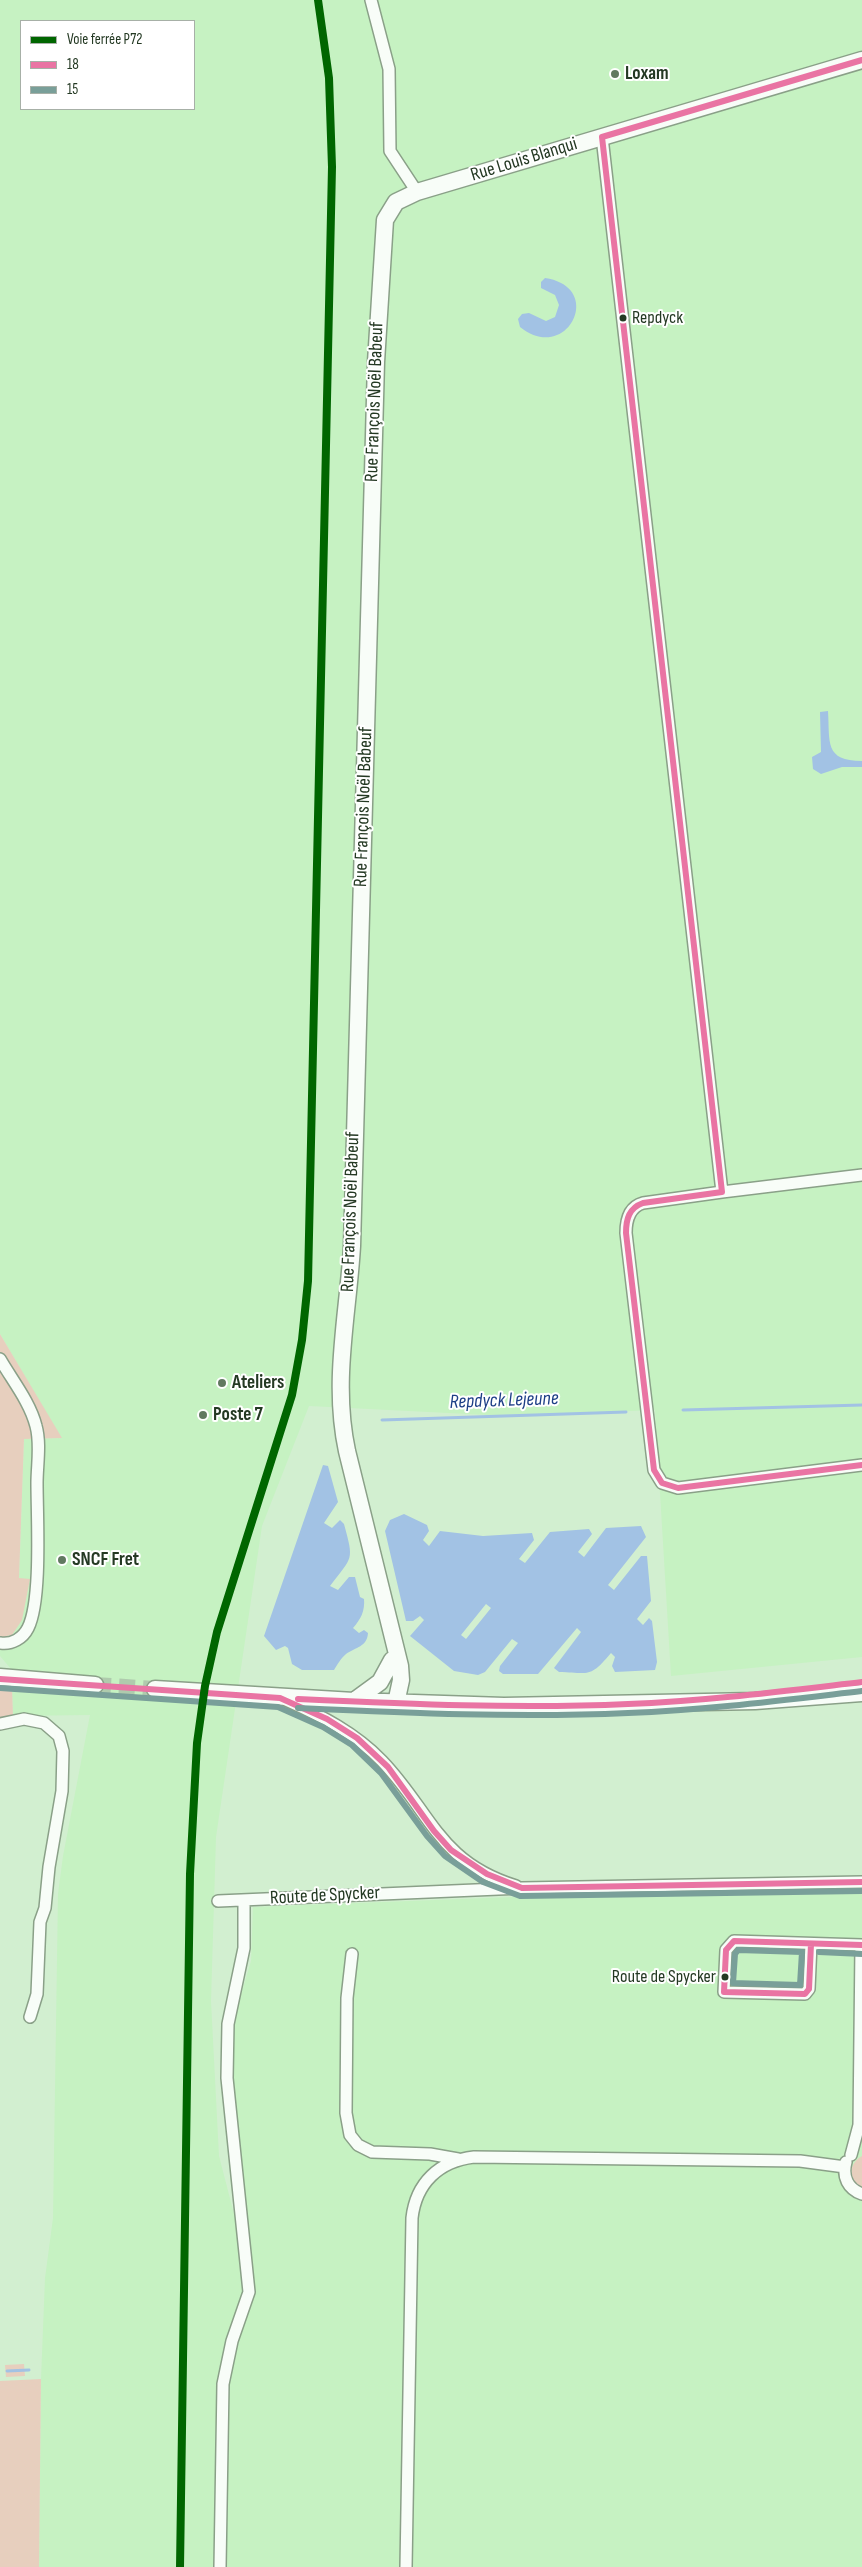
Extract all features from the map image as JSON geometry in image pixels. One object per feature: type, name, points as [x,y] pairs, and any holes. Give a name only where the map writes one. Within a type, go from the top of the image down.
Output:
[{"type":"street","points":[[371,0],[389,69],[390,151],[417,192]]},
{"type":"street","name":"Rue Louis Blanqui","points":[[417,192],[862,60]]},
{"type":"street","points":[[602,137],[722,1192]]},
{"type":"street","name":"Rue François Noël Babeuf","points":[[393,1703],[397,1667],[343,1432],[339,1386],[352,1246],[376,362],[382,236],[385,220],[393,206],[401,199],[417,192]]},
{"type":"street","points":[[862,1175],[643,1202],[632,1209],[627,1220],[647,1416],[653,1466],[657,1478],[665,1485],[678,1488],[862,1466]]},
{"type":"street","points":[[0,1359],[32,1413],[38,1440],[36,1578],[32,1613],[28,1629],[22,1636],[12,1643],[0,1643]]},
{"type":"street","points":[[354,1701],[397,1667],[416,1693],[439,1705]]},
{"type":"street","points":[[3,1678],[95,1685]]},
{"type":"street","points":[[674,1702],[862,1682]]},
{"type":"street","points":[[155,1689],[280,1698],[439,1705],[564,1706],[763,1701],[862,1693]]},
{"type":"street","name":"Route de Spycker","points":[[280,1698],[327,1719],[357,1738],[388,1767],[438,1836],[451,1850],[487,1874],[522,1888]]},
{"type":"street","points":[[0,1724],[24,1719],[40,1721],[56,1732],[63,1751],[62,1791],[49,1867],[45,1908],[40,1922],[37,1994],[30,2017]]},
{"type":"street","name":"Route de Spycker","points":[[218,1901],[522,1888],[862,1882]]},
{"type":"street","points":[[220,2567],[224,2384],[232,2341],[249,2292],[226,2078],[228,2024],[244,1948],[244,1900]]},
{"type":"street","points":[[811,1944],[807,1993],[724,1992],[725,1954],[731,1943],[787,1941],[811,1944],[862,1945],[860,2130],[845,2167],[848,2184],[862,2194]]},
{"type":"street","points":[[352,1954],[348,1998],[346,2103],[347,2125],[350,2135],[358,2145],[372,2152],[430,2154],[460,2159]]},
{"type":"street","points":[[851,2155],[862,2149]]},
{"type":"street","points":[[406,2567],[412,2213],[420,2190],[428,2177],[440,2168],[460,2159],[474,2157],[800,2161],[845,2167]]},
{"type":"shaded area","points":[[0,0],[862,0],[862,1657],[671,1676],[655,1410],[508,1416],[309,1406],[262,1526],[216,1837],[211,2001],[219,2156],[254,2291],[234,2103],[233,2038],[238,2005],[251,1961],[253,1907],[513,1897],[862,1888],[862,2567],[39,2567],[41,2379],[45,2278],[53,2218],[58,1894],[63,1856],[90,1715],[13,1716],[11,1669],[0,1656],[0,1643],[12,1635],[30,1580],[19,1579],[24,1439],[61,1438],[0,1334]]},
{"type":"shaded area","points":[[0,1334],[62,1438],[24,1439],[19,1578],[30,1579],[22,1620],[12,1635],[6,1636],[0,1641]]},
{"type":"shaded area","points":[[12,1687],[13,1716],[0,1719],[0,1688]]},
{"type":"shaded area","points":[[862,2156],[862,2188],[854,2181],[852,2168],[857,2159]]},
{"type":"shaded area","points":[[24,2364],[25,2376],[6,2377],[5,2365]]},
{"type":"shaded area","points":[[41,2379],[39,2567],[0,2567],[0,2381]]},
{"type":"water","points":[[545,278],[563,284],[573,295],[576,307],[573,320],[565,331],[552,337],[537,336],[520,327],[518,319],[522,314],[529,313],[546,321],[555,317],[559,305],[555,295],[541,288],[541,282]]},
{"type":"water","points":[[828,711],[830,740],[835,753],[841,758],[862,761],[862,767],[842,767],[821,774],[813,769],[812,757],[821,752],[820,712]]},
{"type":"water","points":[[323,1465],[328,1466],[338,1502],[324,1523],[332,1528],[340,1520],[344,1524],[350,1552],[347,1563],[330,1586],[338,1590],[349,1577],[355,1577],[360,1597],[364,1599],[364,1607],[362,1615],[353,1628],[359,1633],[364,1630],[368,1633],[366,1641],[346,1654],[334,1670],[302,1670],[292,1664],[288,1648],[285,1646],[276,1650],[264,1636]]},
{"type":"water","points":[[404,1514],[427,1525],[429,1531],[423,1540],[429,1546],[440,1531],[483,1536],[532,1533],[534,1540],[519,1559],[525,1563],[550,1532],[589,1529],[592,1534],[578,1552],[584,1557],[606,1528],[641,1526],[646,1537],[608,1585],[614,1590],[641,1556],[647,1556],[651,1601],[637,1619],[643,1625],[649,1618],[652,1621],[657,1662],[655,1670],[615,1672],[612,1666],[615,1657],[611,1653],[598,1667],[589,1672],[559,1672],[554,1668],[581,1632],[577,1628],[538,1674],[503,1674],[499,1671],[500,1666],[518,1643],[512,1639],[485,1672],[478,1675],[454,1671],[410,1636],[424,1620],[420,1616],[413,1621],[406,1621],[385,1531],[390,1520]],"holes":[[[486,1604],[491,1608],[466,1639],[461,1635]]]},
{"type":"waterway","name":"Repdyck Lejeune","points":[[683,1410],[862,1405]]},
{"type":"waterway","name":"Repdyck Lejeune","points":[[382,1420],[626,1412]]},
{"type":"waterway","points":[[7,2371],[29,2370]]},
{"type":"tunnel","points":[[95,1685],[155,1689]]},
{"type":"rail line","name":"P72","points":[[180,2567],[190,1874],[197,1743],[205,1686],[217,1632],[292,1395],[302,1340],[308,1281],[332,167],[329,78],[318,0]]},
{"type":"transit line","name":"18","points":[[602,137],[862,60]]},
{"type":"transit line","name":"18","points":[[602,137],[722,1192],[643,1203],[631,1211],[627,1223],[626,1233],[654,1470],[662,1483],[678,1488],[862,1465]]},
{"type":"transit line","name":"18","points":[[0,1679],[280,1698],[327,1719],[357,1738],[388,1767],[434,1831],[451,1850],[487,1874],[522,1888],[862,1882]]},
{"type":"transit line","name":"18","points":[[298,1699],[380,1703],[546,1706],[657,1703],[862,1682]]},
{"type":"transit line","name":"15","points":[[0,1688],[278,1707],[323,1727],[352,1745],[381,1773],[427,1836],[445,1856],[483,1882],[520,1896],[862,1891]]},
{"type":"transit line","name":"15","points":[[298,1708],[380,1712],[546,1715],[657,1712],[862,1691]]},
{"type":"transit line","name":"18","points":[[811,1944],[809,1989],[805,1994],[724,1992],[726,1950],[734,1941],[862,1945]]},
{"type":"transit line","name":"15","points":[[738,1950],[802,1952],[800,1985],[733,1983],[735,1954],[738,1950]]},
{"type":"transit line","name":"15","points":[[819,1952],[862,1954]]},
{"type":"place","name":"Loxam","points":[[615,74]]},
{"type":"place","name":"Repdyck","points":[[623,318]]},
{"type":"place","name":"Ateliers","points":[[222,1383]]},
{"type":"place","name":"Poste 7","points":[[203,1415]]},
{"type":"place","name":"SNCF Fret","points":[[62,1560]]},
{"type":"place","name":"Route de Spycker","points":[[725,1977]]}]
